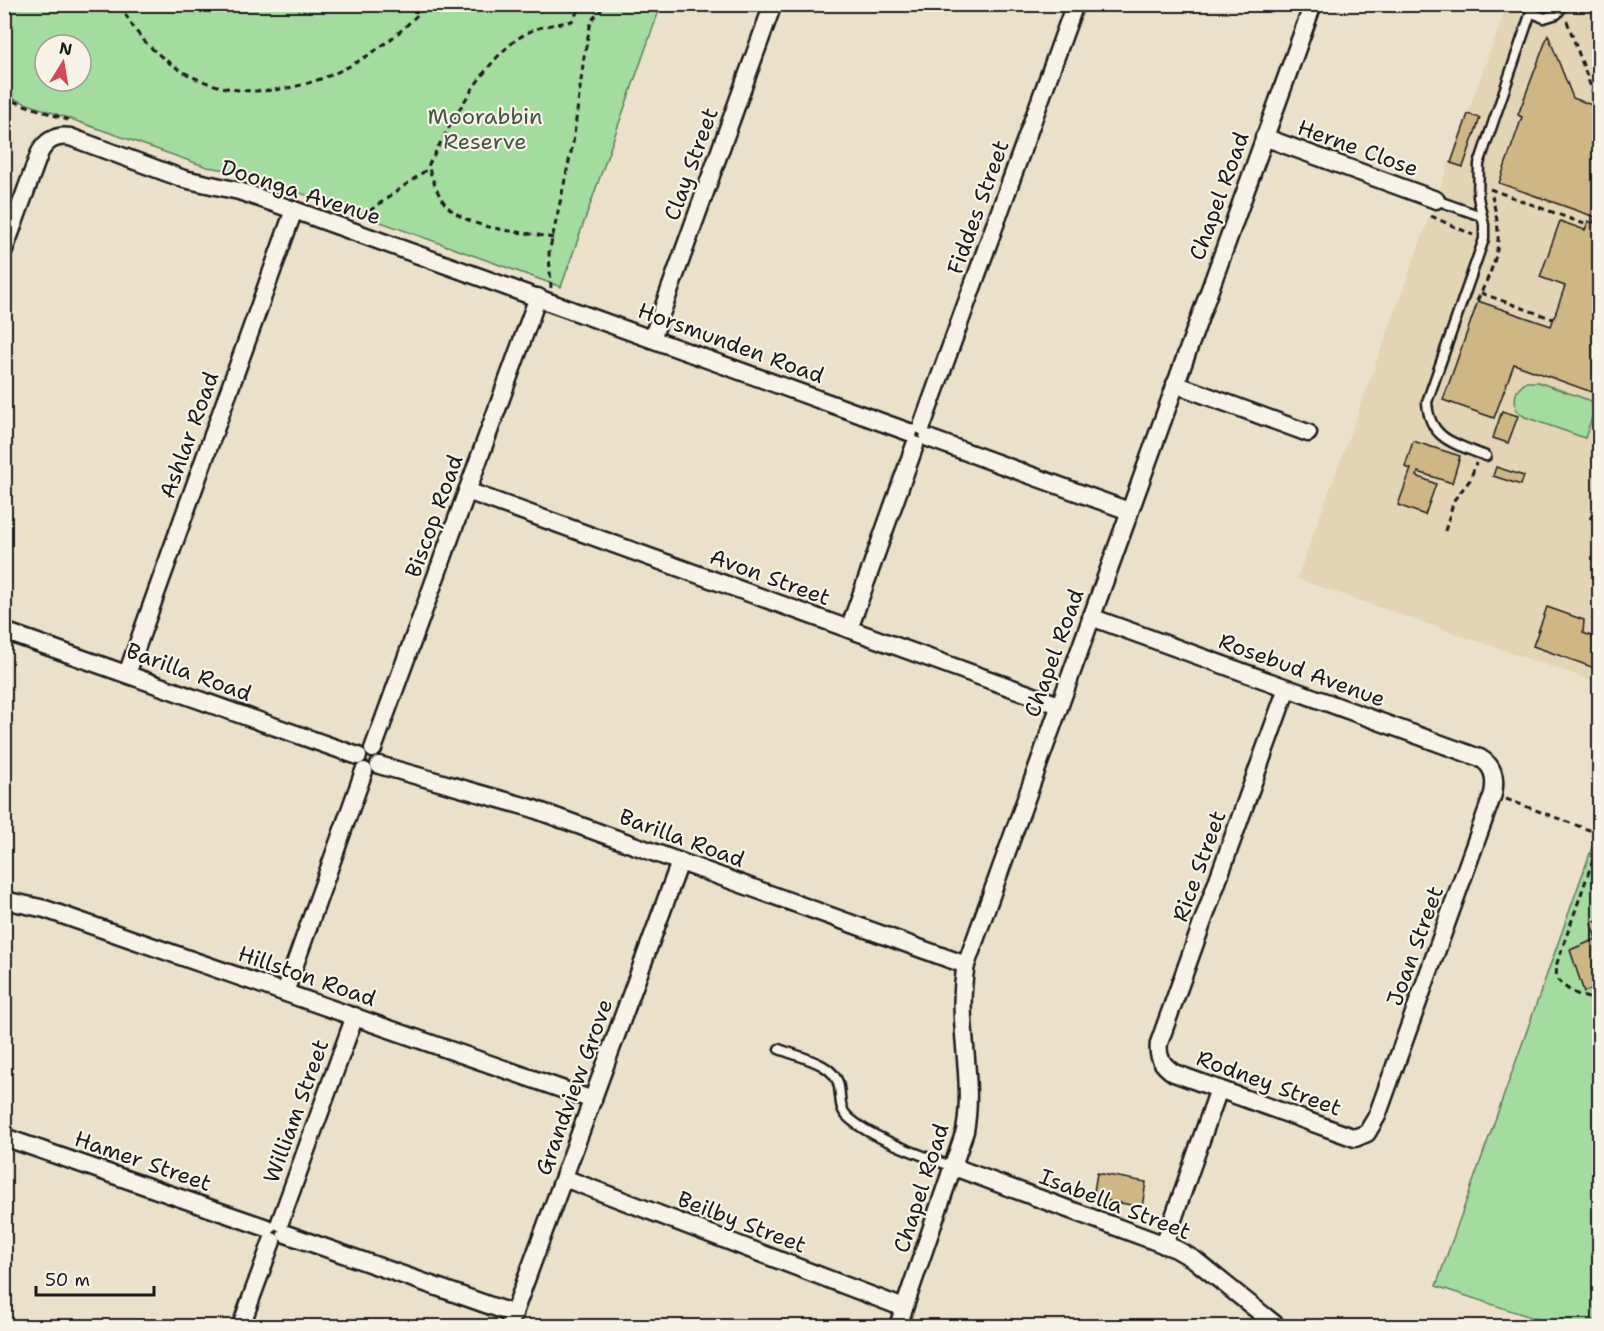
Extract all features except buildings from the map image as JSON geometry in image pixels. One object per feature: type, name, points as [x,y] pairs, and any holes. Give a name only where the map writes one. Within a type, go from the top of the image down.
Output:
[{"type":"street","name":"Clay Street","points":[[652,339],[773,4]]},
{"type":"street","name":"Fiddes Street","points":[[849,629],[1076,4]]},
{"type":"street","name":"Chapel Road","points":[[898,1326],[954,1167],[968,1117],[961,1004],[966,965],[1312,4]]},
{"type":"street","name":"Doonga Avenue","points":[[4,250],[39,152],[50,140],[63,136],[184,179],[239,191],[543,299]]},
{"type":"street","name":"Herne Close","points":[[1264,138],[1433,208]]},
{"type":"street","name":"Ashlar Road","points":[[128,674],[294,210]]},
{"type":"street","name":"Horsmunden Road","points":[[543,299],[1129,511]]},
{"type":"street","name":"Biscop Road","points":[[285,992],[467,492],[543,299]]},
{"type":"street","points":[[1175,384],[1308,433]]},
{"type":"street","name":"Avon Street","points":[[467,492],[1059,705]]},
{"type":"street","name":"Rosebud Avenue","points":[[1091,617],[1480,758],[1493,772]]},
{"type":"street","name":"Barilla Road","points":[[4,631],[368,760],[508,800],[966,965]]},
{"type":"street","name":"Rice Street","points":[[1160,1060],[1160,1043],[1287,688]]},
{"type":"street","name":"Joan Street","points":[[1367,1133],[1377,1116],[1493,794],[1493,772]]},
{"type":"street","name":"Grandview Grove","points":[[511,1320],[680,862]]},
{"type":"street","name":"Hillston Road","points":[[4,900],[45,909],[593,1100]]},
{"type":"street","name":"William Street","points":[[241,1326],[355,1016]]},
{"type":"street","name":"Rodney Street","points":[[1160,1060],[1174,1073],[1349,1136],[1360,1137],[1367,1133]]},
{"type":"street","points":[[1164,1245],[1219,1089]]},
{"type":"street","name":"Hamer Street","points":[[4,1137],[276,1231],[511,1320]]},
{"type":"street","name":"Isabella Street","points":[[954,1167],[1164,1245],[1195,1260],[1277,1326]]},
{"type":"street","name":"Beilby Street","points":[[564,1178],[904,1308]]},
{"type":"lane","points":[[1483,454],[1452,442],[1437,432],[1431,424],[1427,402],[1484,239],[1478,197],[1479,164],[1529,8],[1544,18],[1557,14],[1564,4]]},
{"type":"lane","points":[[1433,208],[1481,216]]},
{"type":"lane","points":[[779,1050],[832,1072],[839,1086],[842,1110],[855,1122],[912,1151],[954,1167]]},
{"type":"path","points":[[121,4],[134,30],[148,47],[180,71],[222,88],[250,92],[306,84],[335,74],[390,42],[427,4]]},
{"type":"path","points":[[360,217],[429,168],[445,134],[507,47],[534,29],[572,21],[582,4]]},
{"type":"path","points":[[543,299],[553,284],[549,253],[573,143],[591,21],[606,4]]},
{"type":"path","points":[[1568,14],[1567,23],[1596,101],[1599,102]]},
{"type":"path","points":[[4,99],[78,124]]},
{"type":"path","points":[[429,168],[434,185],[449,208],[493,229],[529,232],[553,238]]},
{"type":"path","points":[[1473,311],[1493,269],[1499,248],[1497,217],[1490,182]]},
{"type":"path","points":[[1490,189],[1587,225]]},
{"type":"path","points":[[1433,208],[1452,227],[1484,239],[1499,248]]},
{"type":"path","points":[[1481,293],[1553,319]]},
{"type":"path","points":[[1445,531],[1454,500],[1470,480],[1483,454]]},
{"type":"path","points":[[1590,519],[1599,502]]},
{"type":"path","points":[[1493,794],[1599,834]]},
{"type":"path","points":[[1599,840],[1557,963],[1556,978],[1564,988],[1599,1000]]},
{"type":"shaded area","points":[[1507,5],[1599,5],[1599,683],[1297,579]]},
{"type":"green space","name":"Moorabbin Reserve","points":[[5,4],[661,4],[561,287],[242,172],[207,167],[5,96]]},
{"type":"green space","points":[[1527,382],[1538,382],[1597,403],[1585,438],[1525,417],[1516,410],[1516,393]]},
{"type":"green space","points":[[1599,828],[1599,1326],[1558,1326],[1436,1286]]}]
